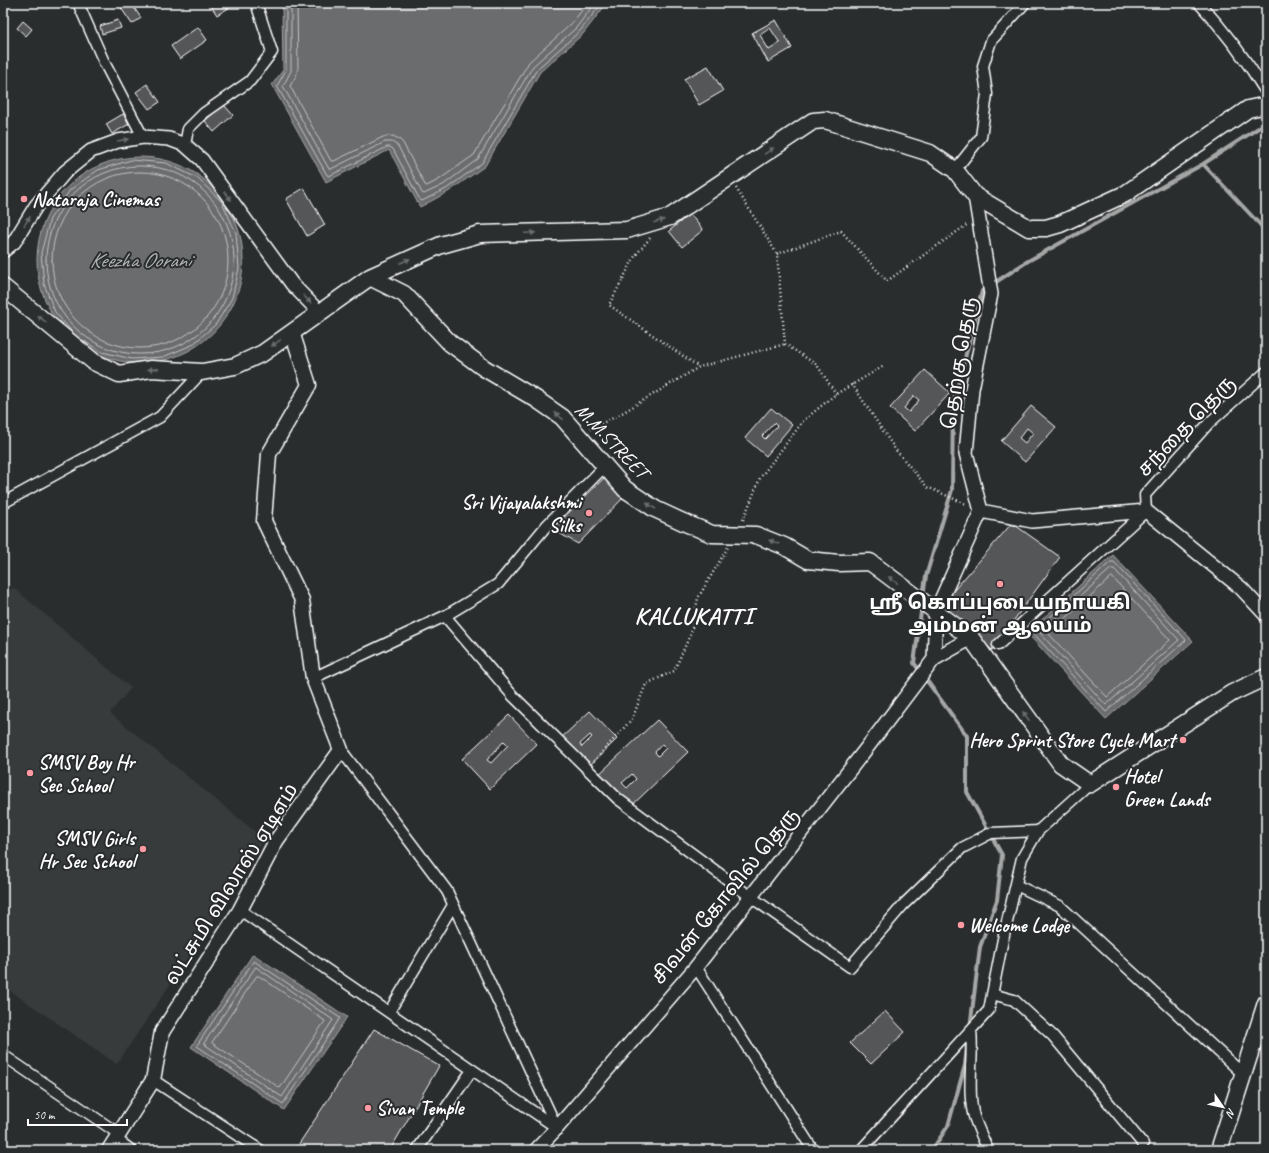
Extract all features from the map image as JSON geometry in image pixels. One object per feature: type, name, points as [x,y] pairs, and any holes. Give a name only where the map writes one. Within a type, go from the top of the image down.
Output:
[{"type":"main road","points":[[3,286],[94,362],[118,374],[151,369],[202,372],[235,366],[263,353],[370,277],[441,245],[480,234],[627,230],[670,217],[813,121],[824,120],[930,153],[954,170],[975,196],[1029,228],[1046,228],[1060,224],[1125,194],[1248,109],[1266,106]]},
{"type":"main road","name":"M.M.STREET","points":[[370,277],[404,294],[450,343],[484,368],[536,399],[562,417],[625,489],[655,509],[712,534],[756,535],[784,546],[808,560],[839,563],[870,562],[971,638],[1062,764],[1090,784]]},
{"type":"main road","points":[[292,332],[309,385],[270,454],[264,521],[302,600],[313,678],[341,750]]},
{"type":"main road","points":[[1090,784],[1232,693],[1266,677]]},
{"type":"main road","name":"லட்சுமி விலாஸ் ஏடிஎம்","points":[[154,1080],[162,1032],[240,910],[276,841],[341,750]]},
{"type":"main road","points":[[1219,1150],[1266,1003]]},
{"type":"main road","points":[[115,1141],[154,1080]]},
{"type":"street","points":[[78,3],[104,62],[144,137]]},
{"type":"street","points":[[184,145],[188,128],[204,113],[250,81],[272,52],[256,3]]},
{"type":"street","points":[[954,170],[982,137],[987,94],[983,66],[991,41],[1025,3]]},
{"type":"street","points":[[1199,3],[1251,67],[1266,92]]},
{"type":"street","points":[[3,251],[14,242],[36,206],[64,172],[91,151],[118,141],[144,137],[169,139],[184,145],[202,160],[292,284],[320,313]]},
{"type":"street","name":"தெற்கு தெரு","points":[[975,196],[991,294],[972,389],[966,452],[981,511]]},
{"type":"street","points":[[3,503],[160,417],[202,372]]},
{"type":"street","name":"சந்தை தெரு","points":[[1146,510],[1144,495],[1209,423],[1266,372]]},
{"type":"street","points":[[313,678],[445,616],[498,584],[547,525],[605,466]]},
{"type":"street","points":[[998,645],[1146,510]]},
{"type":"street","points":[[934,659],[936,611],[981,511],[1032,521],[1146,510],[1241,588],[1266,615]]},
{"type":"street","points":[[445,616],[513,696],[618,799],[751,897],[850,967],[903,905],[962,848],[991,834],[1038,831]]},
{"type":"street","points":[[934,659],[971,638]]},
{"type":"street","name":"சிவன் கோவில் தெரு","points":[[536,1150],[557,1128],[696,967],[865,751],[934,659]]},
{"type":"street","points":[[341,750],[447,891],[557,1128]]},
{"type":"street","points":[[861,1150],[989,1010],[1022,858],[1038,831],[1090,784]]},
{"type":"street","points":[[1016,885],[1060,906],[1243,1074]]},
{"type":"street","points":[[389,1012],[454,905]]},
{"type":"street","points":[[240,910],[557,1128]]},
{"type":"street","points":[[696,967],[813,1150]]},
{"type":"street","points":[[992,994],[1014,1000],[1053,1036],[1143,1148]]},
{"type":"street","points":[[971,1030],[973,1044],[971,1084],[973,1113],[988,1150]]},
{"type":"street","points":[[3,1055],[115,1141],[131,1150]]},
{"type":"street","points":[[417,1150],[472,1070]]},
{"type":"street","points":[[154,1080],[260,1150]]},
{"type":"lane","points":[[3,1144],[12,1150]]},
{"type":"path","points":[[730,177],[777,254],[785,344]]},
{"type":"path","points":[[777,254],[841,231],[887,282],[978,216]]},
{"type":"path","points":[[655,234],[634,256],[609,305],[699,367]]},
{"type":"path","points":[[577,435],[617,416],[699,367],[785,344],[817,365],[836,394]]},
{"type":"path","points":[[587,769],[632,719],[646,684],[674,671],[691,633],[698,598],[745,517],[760,478],[804,420],[836,394],[884,366]]},
{"type":"path","points":[[852,384],[895,449],[927,487],[981,511]]},
{"type":"shaded area","points":[[14,588],[131,688],[110,713],[264,839],[253,860],[117,1064],[3,986],[3,592]]},
{"type":"water","points":[[282,3],[607,3],[583,34],[540,72],[485,166],[448,192],[420,207],[389,150],[326,182],[272,85],[283,70]]},
{"type":"water","name":"Keezha Oorani","points":[[140,157],[160,159],[179,165],[188,169],[213,187],[231,212],[235,221],[241,240],[243,260],[241,280],[235,299],[231,308],[213,333],[188,351],[179,355],[160,361],[140,363],[120,361],[101,355],[92,351],[67,333],[49,308],[45,299],[39,280],[37,260],[39,240],[45,221],[49,212],[67,187],[92,169],[101,165],[120,159]]},
{"type":"water","points":[[1113,555],[1193,641],[1106,719],[1027,633]]},
{"type":"water","points":[[253,954],[347,1017],[284,1110],[191,1047]]},
{"type":"building","points":[[128,3],[131,3],[141,18],[132,24],[121,8]]},
{"type":"building","points":[[216,3],[237,3],[217,15],[211,6]]},
{"type":"building","points":[[118,20],[121,28],[102,34],[100,26]]},
{"type":"building","points":[[776,20],[792,48],[768,62],[752,33]],"holes":[[[770,28],[780,43],[769,50],[760,35]]]},
{"type":"building","points":[[23,21],[32,29],[26,36],[17,28]]},
{"type":"building","points":[[198,27],[207,40],[180,59],[171,46]]},
{"type":"building","points":[[708,66],[723,91],[699,105],[684,79]]},
{"type":"building","points":[[147,84],[160,102],[149,109],[136,92]]},
{"type":"building","points":[[223,104],[233,115],[214,132],[205,121]]},
{"type":"building","points":[[123,114],[129,124],[112,134],[106,124]]},
{"type":"building","points":[[304,188],[325,225],[307,236],[286,199]]},
{"type":"building","points":[[690,214],[703,230],[682,247],[669,231]]},
{"type":"building","points":[[925,370],[950,393],[915,431],[890,408]],"holes":[[[914,396],[919,400],[909,412],[904,408]]]},
{"type":"building","points":[[1031,406],[1056,427],[1025,462],[1001,441]],"holes":[[[1027,428],[1033,433],[1025,443],[1019,438]]]},
{"type":"building","points":[[771,408],[792,425],[766,456],[745,438]],"holes":[[[774,423],[777,426],[765,439],[762,436]]]},
{"type":"building","name":"Sri Vijayalakshmi Silks","points":[[606,476],[625,496],[578,544],[552,529]]},
{"type":"building","name":"ஸ்ரீ கொப்புடையநாயகி அம்மன் ஆலயம்","points":[[1012,523],[1060,557],[992,650],[948,611],[936,611]]},
{"type":"building","points":[[590,711],[617,739],[585,770],[558,741]],"holes":[[[590,735],[592,737],[582,747],[580,744]]]},
{"type":"building","points":[[509,715],[537,744],[490,789],[462,759]],"holes":[[[504,741],[508,745],[491,763],[487,760]]]},
{"type":"building","points":[[657,720],[688,752],[626,811],[595,778]],"holes":[[[662,744],[666,748],[658,756],[655,752]],[[632,774],[636,779],[627,788],[622,783]]]},
{"type":"building","points":[[885,1011],[905,1032],[871,1064],[850,1043]]},
{"type":"building","name":"Sivan Temple","points":[[374,1029],[439,1066],[390,1150],[295,1150]]},
{"type":"waterway","points":[[923,596],[926,576],[952,490],[953,405],[982,291],[1028,261],[1203,164],[1266,123]]},
{"type":"waterway","points":[[1203,164],[1266,231]]},
{"type":"waterway","points":[[922,605],[914,663],[967,736],[967,792],[1002,855],[997,900],[980,947],[970,1028]]},
{"type":"waterway","points":[[932,1150],[948,1126],[965,1065],[967,1046]]},
{"type":"place","name":"Nataraja Cinemas","points":[[24,199]]},
{"type":"place","name":"Sri Vijayalakshmi Silks","points":[[589,513]]},
{"type":"place","name":"ஸ்ரீ கொப்புடையநாயகி அம்மன் ஆலயம்","points":[[1000,584]]},
{"type":"place","name":"Hero Sprint Store Cycle Mart","points":[[1183,740]]},
{"type":"place","name":"SMSV Boy Hr Sec School","points":[[30,773]]},
{"type":"place","name":"Hotel Green Lands","points":[[1116,787]]},
{"type":"place","name":"SMSV Girls Hr Sec School","points":[[143,849]]},
{"type":"place","name":"Welcome Lodge","points":[[961,925]]},
{"type":"place","name":"Sivan Temple","points":[[368,1108]]},
{"type":"district","name":"KALLUKATTI","points":[[694,616]]}]
